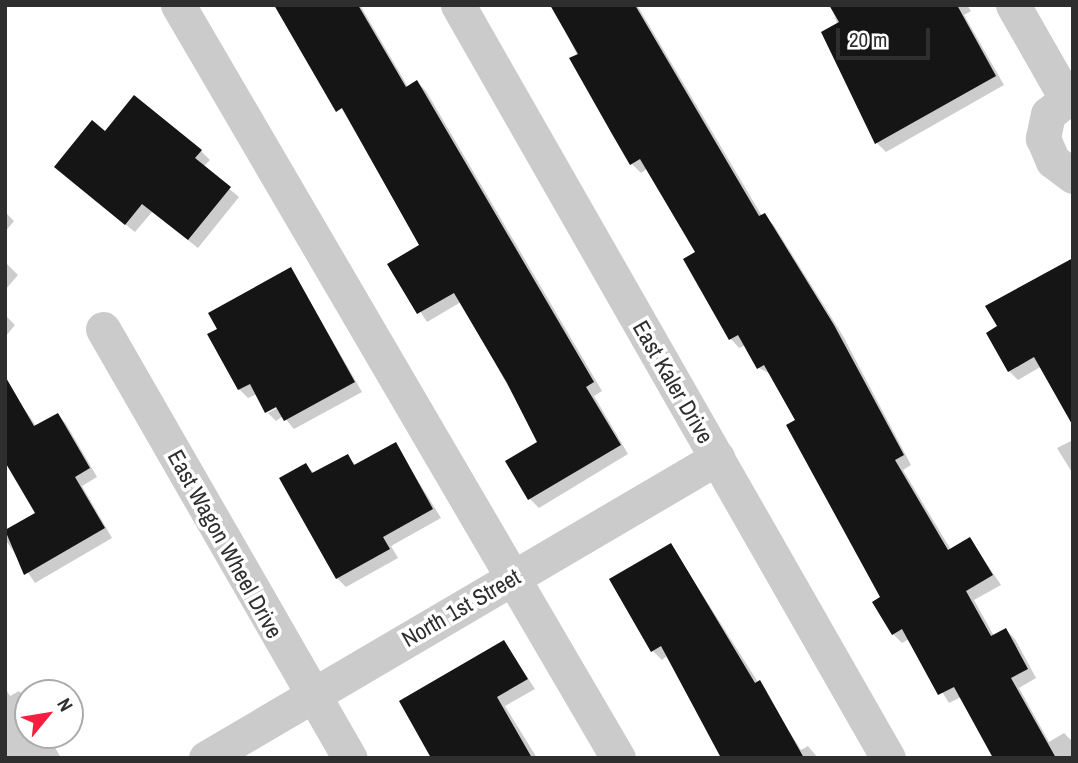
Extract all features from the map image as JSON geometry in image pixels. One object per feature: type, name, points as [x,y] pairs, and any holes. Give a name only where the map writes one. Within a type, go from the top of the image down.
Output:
[{"type":"street","points":[[178,5],[618,758]]},
{"type":"street","name":"East Kaler Drive","points":[[458,5],[888,758]]},
{"type":"street","points":[[1013,5],[1069,95],[1048,114],[1043,138],[1053,161],[1073,176]]},
{"type":"street","name":"East Wagon Wheel Drive","points":[[103,328],[349,758]]},
{"type":"street","name":"North 1st Street","points":[[206,758],[717,458]]},
{"type":"building","points":[[274,5],[358,5],[406,87],[417,80],[594,382],[586,387],[621,445],[528,500],[505,461],[537,442],[507,383],[454,293],[417,314],[387,264],[419,245],[342,108],[336,112]]},
{"type":"building","points":[[550,5],[635,5],[759,216],[765,213],[834,325],[904,455],[895,460],[948,550],[970,537],[993,575],[966,591],[991,636],[1006,628],[1028,669],[1011,678],[1056,758],[993,758],[954,687],[938,695],[902,629],[892,635],[872,602],[880,597],[786,425],[795,420],[764,365],[757,369],[738,335],[729,340],[683,259],[695,252],[640,159],[630,165],[569,58],[578,54]]},
{"type":"building","points":[[829,5],[957,5],[996,76],[875,144],[821,32],[839,22]]},
{"type":"building","points":[[134,95],[202,150],[195,158],[231,187],[188,240],[142,204],[125,225],[54,167],[92,120],[105,131]]},
{"type":"building","points":[[1073,258],[1073,426],[1034,357],[1008,372],[986,333],[997,326],[985,306]]},
{"type":"building","points":[[291,267],[355,382],[284,421],[276,407],[265,413],[250,384],[238,390],[207,334],[217,329],[208,313]]},
{"type":"building","points":[[5,376],[34,426],[58,413],[90,468],[75,477],[105,528],[24,575],[5,530],[35,513],[5,462]]},
{"type":"building","points":[[396,442],[433,509],[383,537],[390,549],[336,579],[279,478],[306,463],[312,473],[348,454],[354,465]]},
{"type":"building","points":[[671,543],[755,683],[760,680],[804,758],[721,758],[661,646],[651,652],[609,579]]},
{"type":"building","points":[[504,640],[528,679],[497,697],[532,758],[431,758],[399,701]]}]
